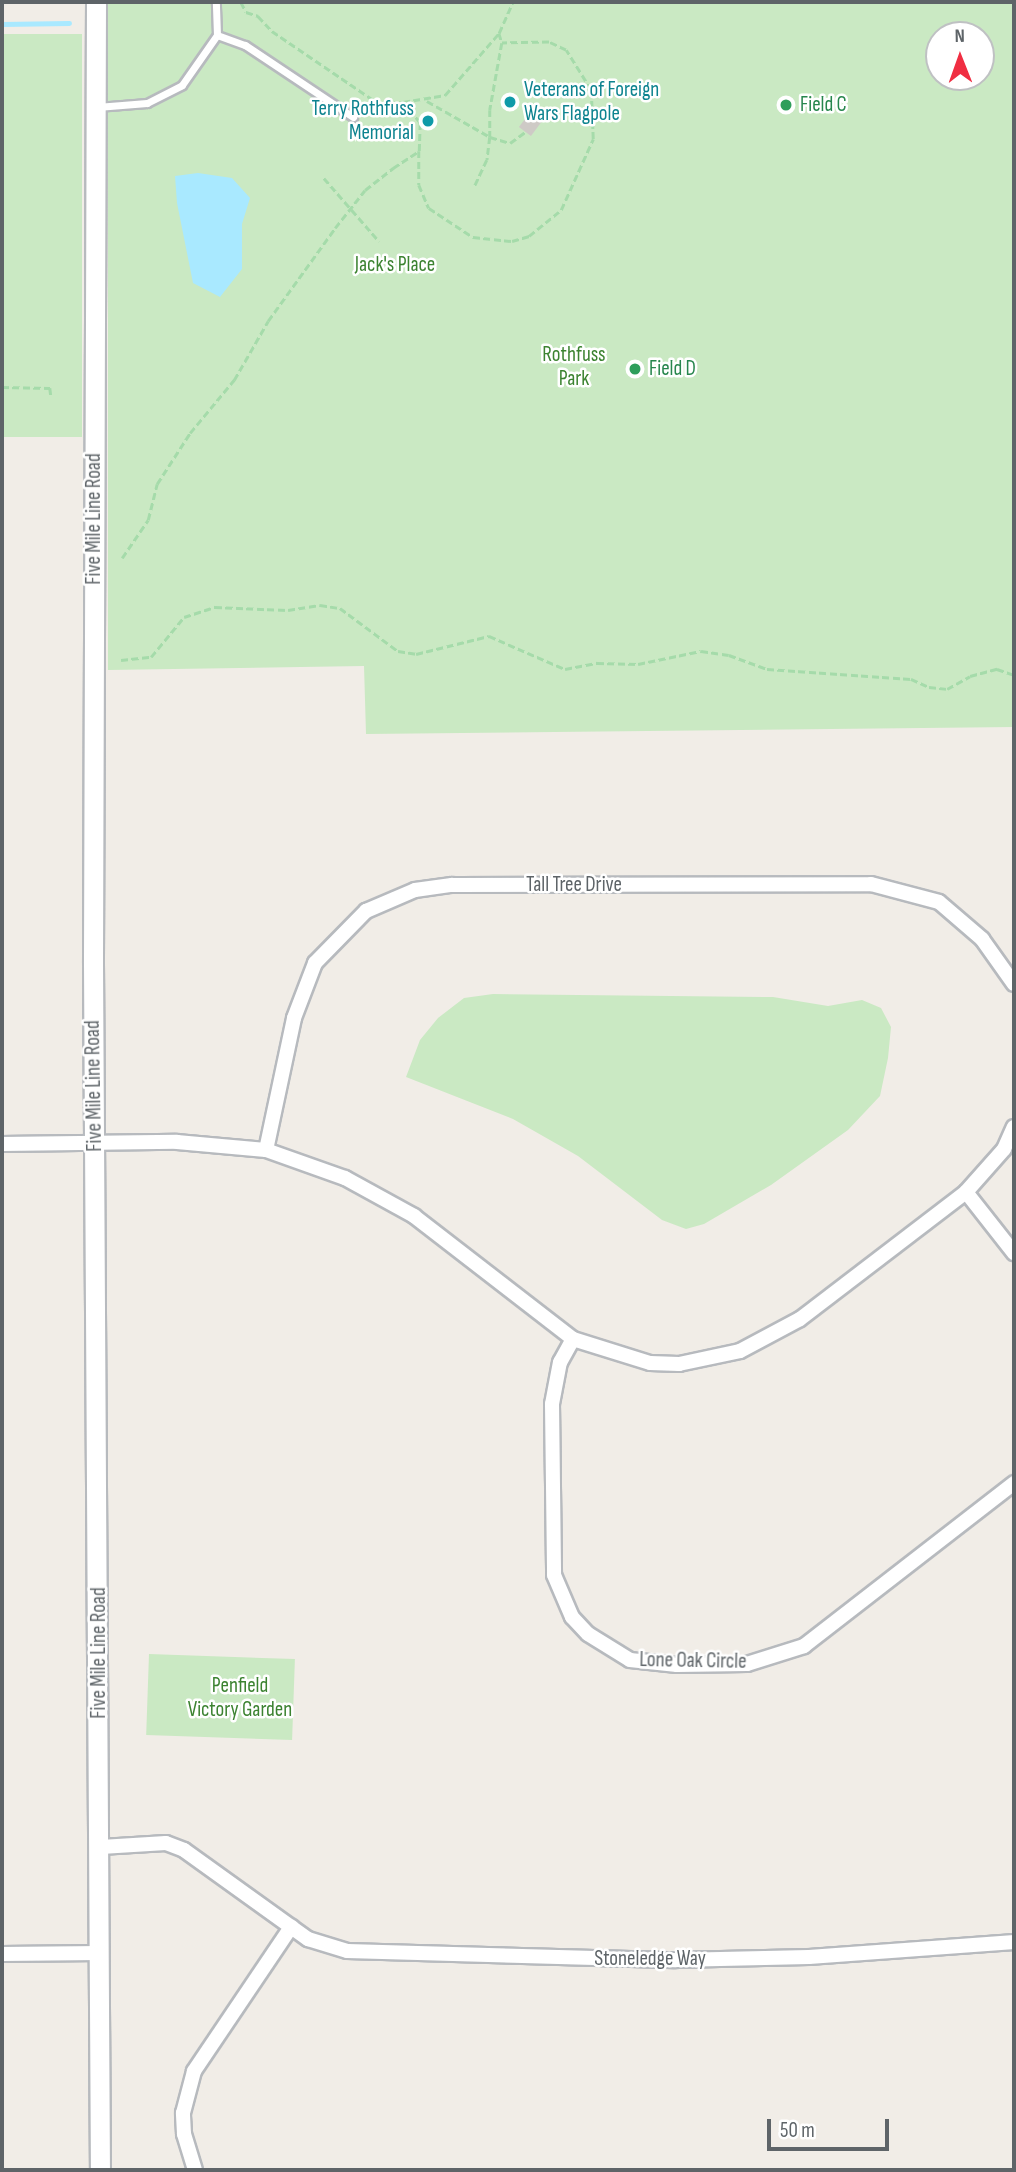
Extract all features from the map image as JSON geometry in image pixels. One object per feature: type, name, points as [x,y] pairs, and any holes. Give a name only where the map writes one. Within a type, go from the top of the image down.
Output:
[{"type":"main road","name":"Five Mile Line Road","points":[[96,2],[95,1143],[101,1847],[100,2170]]},
{"type":"street","name":"Tall Tree Drive","points":[[265,1150],[294,1017],[315,963],[366,911],[415,890],[452,885],[871,884],[939,902],[982,939],[1014,984]]},
{"type":"street","points":[[2,1144],[177,1142],[265,1150],[345,1178],[414,1216],[573,1339],[650,1363],[713,1360],[740,1351],[800,1319],[966,1192],[998,1157],[1014,1127]]},
{"type":"street","points":[[966,1192],[1014,1253]]},
{"type":"street","name":"Lone Oak Circle","points":[[573,1339],[560,1362],[552,1404],[554,1575],[572,1617],[588,1634],[630,1660],[677,1665],[747,1664],[804,1646],[1014,1483]]},
{"type":"street","name":"Stoneledge Way","points":[[101,1847],[143,1842],[184,1850],[308,1939],[347,1951],[544,1959],[809,1957],[1014,1942]]},
{"type":"street","points":[[195,2170],[184,2134],[183,2113],[194,2071],[291,1927]]},
{"type":"street","points":[[2,1954],[100,1953]]},
{"type":"lane","points":[[96,107],[147,103],[182,85],[217,35],[216,2]]},
{"type":"lane","points":[[217,35],[245,45],[353,117]]},
{"type":"path","points":[[241,2],[246,12],[258,16],[272,31],[378,103],[427,101],[445,95],[499,33],[513,2]]},
{"type":"path","points":[[474,188],[487,160],[490,110],[502,43],[499,33]]},
{"type":"path","points":[[403,102],[420,122],[419,185],[429,208],[472,237],[512,240],[529,236],[561,210],[593,139],[591,90],[566,50],[549,42],[502,43]]},
{"type":"path","points":[[427,101],[490,137],[509,143],[525,132]]},
{"type":"path","points":[[122,558],[148,520],[157,484],[167,467],[216,398],[234,380],[268,321],[365,190],[419,151]]},
{"type":"path","points":[[324,178],[379,241]]},
{"type":"path","points":[[2,387],[50,388],[51,396]]},
{"type":"path","points":[[121,660],[151,657],[184,617],[215,607],[288,610],[320,605],[350,613],[398,651],[416,654],[489,636],[565,669],[597,663],[638,664],[701,651],[729,655],[767,669],[911,679],[947,689],[970,676],[997,669],[1014,676]]},
{"type":"green space","name":"Rothfuss Park","points":[[108,2],[1014,2],[1014,727],[366,734],[364,666],[108,670]]},
{"type":"green space","points":[[2,34],[82,34],[82,437],[2,437]]},
{"type":"green space","points":[[493,994],[773,997],[828,1006],[862,1000],[881,1008],[891,1027],[880,1096],[848,1130],[771,1185],[704,1224],[686,1229],[662,1220],[578,1156],[513,1119],[406,1077],[420,1040],[438,1018],[464,998]]},
{"type":"green space","name":"Penfield Victory Garden","points":[[149,1654],[295,1659],[292,1740],[146,1735]]},
{"type":"water","points":[[198,173],[232,178],[250,198],[242,224],[242,269],[220,297],[193,283],[177,203],[175,176]]},
{"type":"building","points":[[531,111],[543,120],[531,136],[519,127]]},
{"type":"waterway","points":[[2,24],[69,23]]},
{"type":"place","name":"Veterans of Foreign Wars Flagpole","points":[[510,102]]},
{"type":"place","name":"Field C","points":[[786,105]]},
{"type":"place","name":"Terry Rothfuss Memorial","points":[[428,121]]},
{"type":"place","name":"Field D","points":[[635,369]]},
{"type":"park label","name":"Jack's Place","points":[[395,265]]}]
